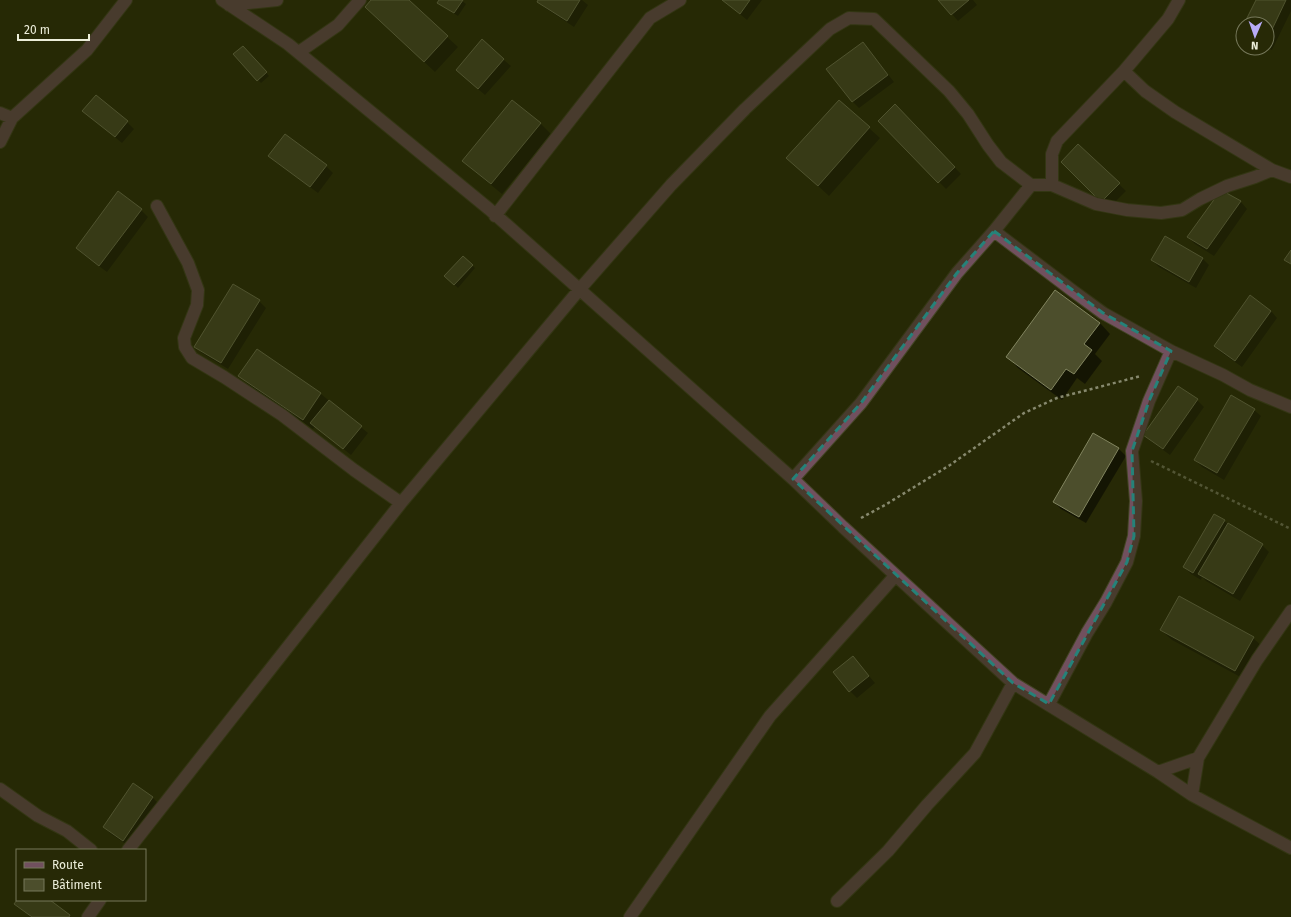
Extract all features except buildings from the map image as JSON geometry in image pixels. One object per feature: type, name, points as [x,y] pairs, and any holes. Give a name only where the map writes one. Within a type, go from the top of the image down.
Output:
[{"type":"street","points":[[0,142],[12,118],[87,50],[126,0]]},
{"type":"street","points":[[225,3],[277,0]]},
{"type":"street","points":[[299,52],[338,25],[360,0]]},
{"type":"street","points":[[495,216],[650,18],[680,0]]},
{"type":"street","points":[[1052,185],[1052,154],[1057,141],[1124,71],[1168,19],[1178,0]]},
{"type":"street","points":[[225,3],[299,52],[489,209],[495,216],[793,480],[895,576],[1013,682],[1158,772],[1192,795],[1291,848]]},
{"type":"street","points":[[129,849],[401,503],[579,290],[671,185],[745,109],[830,29],[849,18],[874,18],[949,91],[968,114],[1001,162],[1031,185],[1052,185],[1096,204],[1127,210],[1161,213],[1182,210],[1200,199],[1227,186],[1256,177],[1272,170]]},
{"type":"street","points":[[1124,71],[1145,91],[1175,112],[1272,170],[1291,177]]},
{"type":"street","points":[[0,113],[12,118]]},
{"type":"street","points":[[793,480],[861,403],[957,272],[994,231],[1031,185]]},
{"type":"street","points":[[157,206],[188,263],[198,290],[197,305],[184,338],[185,347],[192,358],[282,415],[354,470],[401,503]]},
{"type":"street","points":[[994,231],[1073,292],[1103,313],[1171,351],[1223,375],[1250,390],[1291,407]]},
{"type":"street","points":[[1049,704],[1127,562],[1134,536],[1136,501],[1132,451],[1149,401],[1171,351]]},
{"type":"street","points":[[630,917],[770,716],[895,576]]},
{"type":"street","points":[[1192,795],[1198,758],[1257,660],[1291,611]]},
{"type":"street","points":[[837,901],[888,851],[974,753],[1013,682]]},
{"type":"street","points":[[1158,772],[1198,758]]},
{"type":"street","points":[[0,789],[38,816],[67,831],[90,849]]},
{"type":"street","points":[[88,917],[99,901]]},
{"type":"path","points":[[843,528],[885,505],[950,464],[1024,413],[1057,398],[1163,370]]},
{"type":"path","points":[[1132,451],[1291,529]]},
{"type":"highlighted area","points":[[994,231],[1103,313],[1171,351],[1149,401],[1132,451],[1134,536],[1127,562],[1049,704],[1013,683],[793,479],[861,403],[957,273]]}]
